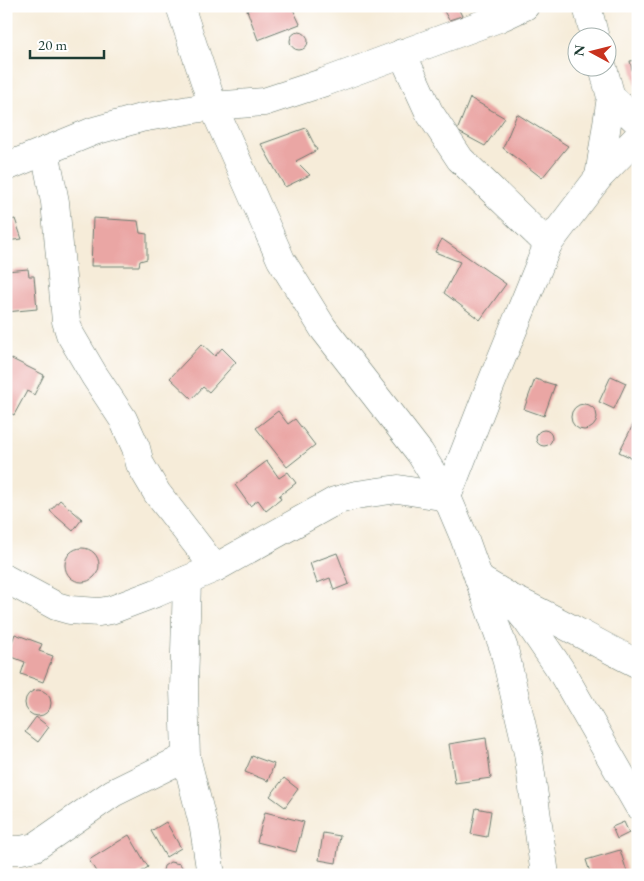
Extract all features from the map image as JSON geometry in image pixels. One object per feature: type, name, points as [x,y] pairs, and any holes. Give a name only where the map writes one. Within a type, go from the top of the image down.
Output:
[{"type":"street","points":[[180,6],[213,106],[281,260],[323,328],[420,453],[447,497],[464,537],[504,649],[528,753],[545,875]]},
{"type":"street","points":[[6,167],[94,131],[141,118],[213,106],[264,102],[325,82],[499,18],[525,6]]},
{"type":"street","points":[[587,6],[592,28]]},
{"type":"street","points":[[402,53],[429,112],[460,159],[548,244]]},
{"type":"street","points":[[599,177],[611,96],[606,78]]},
{"type":"street","points":[[611,96],[638,122]]},
{"type":"street","points":[[447,497],[548,244],[599,177],[638,137]]},
{"type":"street","points":[[45,151],[55,202],[66,321],[70,334],[94,375],[124,419],[136,448],[140,464],[157,493],[215,568]]},
{"type":"street","points":[[6,579],[56,606],[87,612],[111,610],[215,568],[335,501],[356,495],[398,489],[447,497]]},
{"type":"street","points":[[479,579],[638,664]]},
{"type":"street","points":[[187,580],[184,689],[186,757],[204,828],[210,875]]},
{"type":"street","points":[[506,595],[528,622],[560,669],[638,805]]},
{"type":"street","points":[[6,850],[21,850],[35,847],[113,793],[186,757]]},
{"type":"building","points":[[259,6],[285,6],[286,9],[292,7],[300,24],[258,40],[247,10]]},
{"type":"building","points":[[441,6],[457,6],[462,16],[449,20]]},
{"type":"building","points":[[299,32],[305,35],[308,41],[305,47],[299,50],[293,47],[290,41],[293,35]]},
{"type":"building","points":[[638,60],[638,89],[637,89],[630,61]]},
{"type":"building","points":[[470,98],[505,118],[485,146],[457,131]]},
{"type":"building","points":[[517,114],[568,146],[542,178],[503,148]]},
{"type":"building","points":[[306,128],[317,150],[296,161],[310,175],[285,187],[261,144]]},
{"type":"building","points":[[93,218],[138,221],[140,233],[147,234],[147,259],[140,261],[139,266],[91,266]]},
{"type":"building","points":[[15,219],[22,239],[6,241],[6,221]]},
{"type":"building","points":[[442,239],[506,284],[480,320],[444,293],[460,262],[435,252]]},
{"type":"building","points":[[28,269],[29,276],[34,276],[37,309],[6,312],[6,271]]},
{"type":"building","points":[[202,344],[215,356],[222,348],[236,362],[209,392],[203,387],[192,399],[170,378]]},
{"type":"building","points":[[6,356],[44,375],[34,395],[27,391],[14,415],[6,411]]},
{"type":"building","points":[[611,376],[626,383],[614,409],[599,402]]},
{"type":"building","points":[[535,379],[555,385],[544,416],[524,409]]},
{"type":"building","points":[[584,404],[593,408],[597,417],[593,426],[584,430],[575,426],[571,417],[575,408]]},
{"type":"building","points":[[278,411],[288,424],[295,419],[315,445],[287,467],[256,428]]},
{"type":"building","points":[[634,423],[638,425],[638,461],[619,452]]},
{"type":"building","points":[[541,430],[547,430],[552,435],[550,444],[541,446],[536,441],[536,435]]},
{"type":"building","points":[[267,461],[279,478],[288,472],[296,483],[279,496],[281,499],[266,511],[258,500],[250,506],[235,485]]},
{"type":"building","points":[[60,500],[82,519],[73,531],[50,511]]},
{"type":"building","points":[[82,548],[89,549],[94,553],[98,558],[98,572],[94,577],[89,581],[82,582],[75,581],[70,577],[66,572],[65,565],[66,558],[70,553],[75,549]]},
{"type":"building","points":[[337,553],[349,584],[334,590],[330,578],[317,583],[310,563]]},
{"type":"building","points":[[15,634],[42,644],[39,651],[53,656],[43,682],[21,674],[25,662],[7,655]]},
{"type":"building","points":[[38,690],[47,694],[51,703],[47,712],[38,716],[29,712],[25,703],[29,694]]},
{"type":"building","points":[[36,717],[49,727],[38,742],[25,732]]},
{"type":"building","points":[[486,738],[491,778],[455,783],[449,744]]},
{"type":"building","points":[[252,756],[274,764],[268,781],[245,772]]},
{"type":"building","points":[[284,778],[298,789],[285,807],[270,796]]},
{"type":"building","points":[[476,808],[491,811],[487,837],[471,834]]},
{"type":"building","points":[[265,812],[304,822],[296,852],[257,842]]},
{"type":"building","points":[[166,822],[181,848],[166,857],[151,831]]},
{"type":"building","points":[[624,822],[629,833],[617,839],[612,827]]},
{"type":"building","points":[[323,833],[340,836],[336,863],[319,860]]},
{"type":"building","points":[[129,835],[148,867],[137,875],[98,875],[89,860]]},
{"type":"building","points":[[620,850],[628,875],[591,875],[586,860]]},
{"type":"building","points":[[170,862],[180,864],[185,875],[162,875],[164,866]]}]
